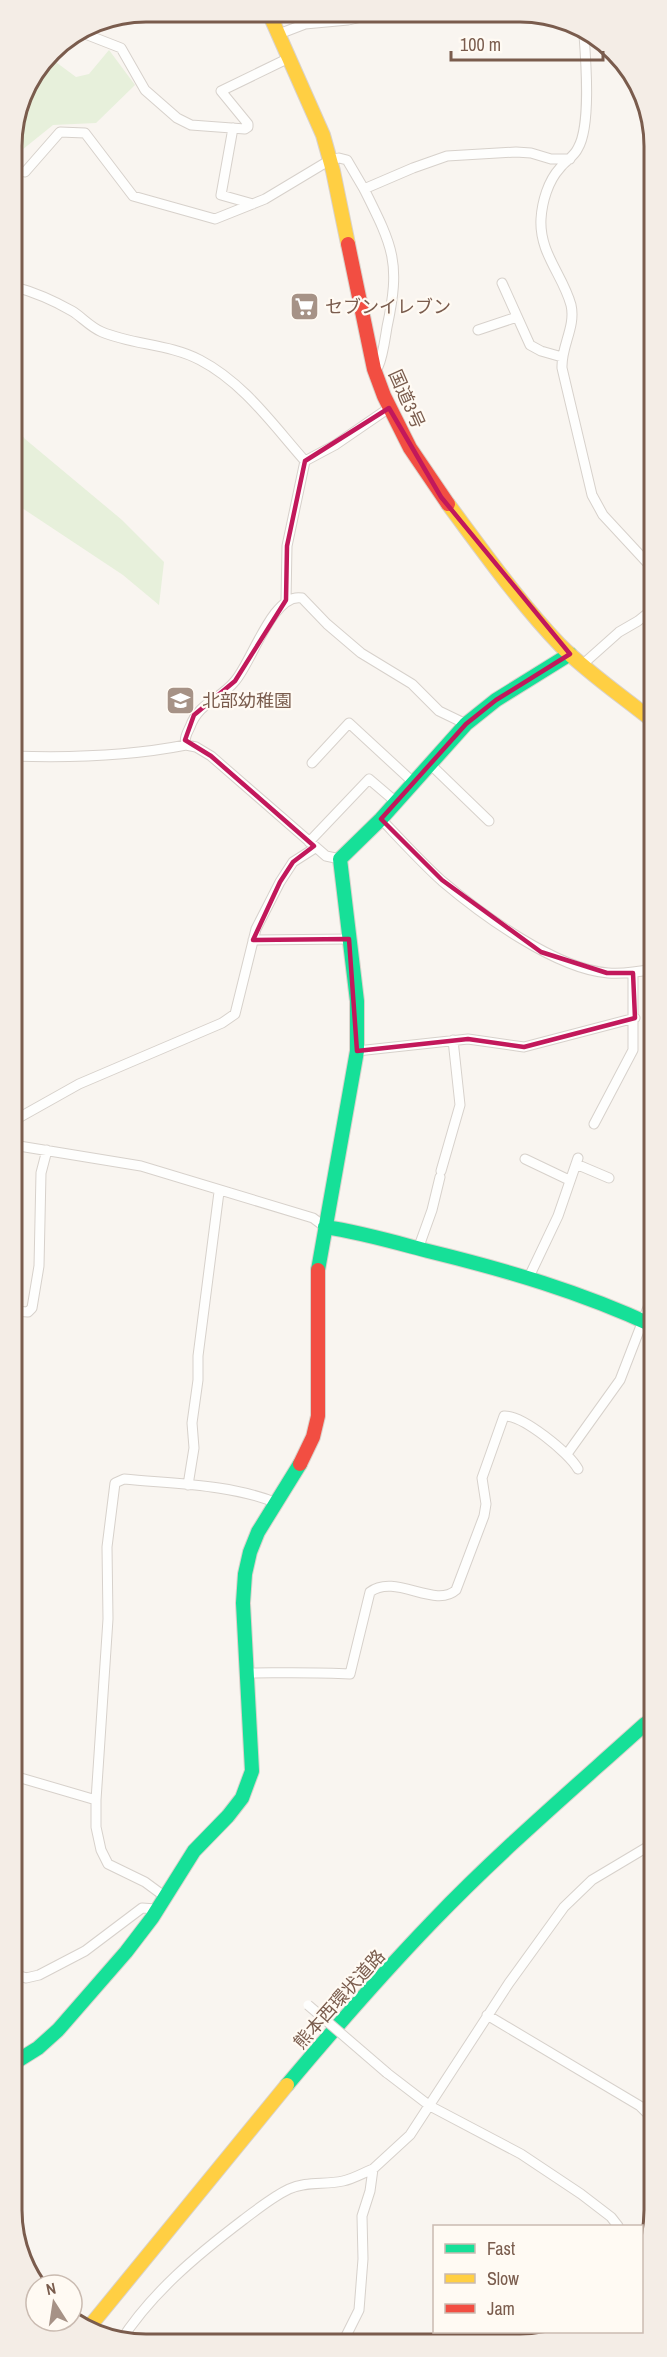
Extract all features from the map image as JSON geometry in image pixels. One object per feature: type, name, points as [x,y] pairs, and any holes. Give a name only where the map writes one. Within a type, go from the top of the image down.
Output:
[{"type":"main road","name":"国道3号","points":[[274,23],[315,115],[330,160],[374,369],[389,408],[409,448],[441,497],[516,592],[570,654],[644,714]]},
{"type":"main road","points":[[22,2059],[33,2054],[52,2037],[136,1941],[196,1849],[226,1821],[248,1789],[252,1771],[243,1602],[245,1574],[258,1532],[304,1458],[313,1437],[318,1416],[317,1278],[357,1051],[357,1001],[340,859],[381,819],[466,724],[496,700],[570,654]]},
{"type":"main road","points":[[325,1227],[346,1230],[528,1279],[590,1298],[644,1321]]},
{"type":"main road","name":"熊本西環状道路","points":[[93,2322],[238,2142],[356,2004],[434,1921],[525,1833],[644,1730]]},
{"type":"street","points":[[279,34],[305,24],[321,23]]},
{"type":"street","points":[[90,36],[121,48],[145,90],[177,118],[191,125],[245,129],[248,127],[248,124],[221,91],[289,58]]},
{"type":"street","points":[[584,40],[584,131],[579,148],[559,169],[544,200],[542,233],[547,255],[571,307],[570,332],[562,357],[562,368],[592,495],[603,515],[644,559]]},
{"type":"street","points":[[233,128],[221,195],[253,204]]},
{"type":"street","points":[[25,172],[60,132],[85,133],[133,196],[215,219],[266,199],[330,160],[339,158],[347,160],[385,231],[393,253],[396,274],[379,366],[374,369]]},
{"type":"street","points":[[364,189],[447,156],[516,152],[531,153],[551,159],[570,159]]},
{"type":"street","points":[[502,283],[530,345],[562,357]]},
{"type":"street","points":[[23,290],[49,299],[75,313],[100,331],[124,340],[171,349],[199,359],[228,379],[262,410],[305,461]]},
{"type":"street","points":[[478,330],[517,317]]},
{"type":"street","points":[[286,600],[288,546],[305,461],[334,445],[389,408]]},
{"type":"street","points":[[186,745],[185,740],[194,715],[235,681],[274,613],[286,600],[302,598],[327,624],[361,653],[412,684],[440,711],[466,724]]},
{"type":"street","points":[[582,665],[619,632],[644,616]]},
{"type":"street","points":[[312,763],[349,723],[414,783]]},
{"type":"street","points":[[23,756],[110,754],[186,745],[196,747],[211,756],[326,856],[340,859]]},
{"type":"street","points":[[430,764],[489,821]]},
{"type":"street","points":[[23,1116],[79,1084],[222,1023],[235,1014],[256,929],[293,862],[312,845],[369,779],[396,802]]},
{"type":"street","points":[[381,819],[442,880],[541,952],[581,967],[607,973],[644,971]]},
{"type":"street","points":[[253,940],[349,939]]},
{"type":"street","points":[[594,1124],[633,1050],[633,973]]},
{"type":"street","points":[[357,1051],[468,1039],[524,1047],[634,1018]]},
{"type":"street","points":[[418,1249],[432,1210],[460,1105],[453,1040]]},
{"type":"street","points":[[23,1146],[141,1166],[219,1192],[313,1218],[325,1227]]},
{"type":"street","points":[[22,1312],[28,1312],[32,1308],[39,1266],[41,1173],[46,1150]]},
{"type":"street","points":[[525,1160],[569,1179]]},
{"type":"street","points":[[528,1279],[558,1216],[577,1161],[609,1178]]},
{"type":"street","points":[[188,1485],[194,1448],[192,1423],[198,1380],[198,1356],[219,1192]]},
{"type":"street","points":[[567,1455],[620,1380],[644,1331]]},
{"type":"street","points":[[246,1673],[283,1674],[297,1671],[350,1674],[370,1592],[376,1588],[398,1587],[441,1596],[450,1595],[456,1590],[484,1516],[486,1504],[482,1479],[504,1416],[510,1416],[525,1424],[567,1455],[578,1469]]},
{"type":"street","points":[[164,1896],[144,1882],[108,1864],[97,1834],[96,1800],[108,1619],[107,1547],[113,1486],[115,1482],[124,1479],[188,1485],[259,1496],[277,1503]]},
{"type":"street","points":[[22,1778],[96,1800]]},
{"type":"street","points":[[126,2332],[135,2319],[206,2248],[270,2200],[290,2188],[305,2184],[344,2181],[373,2169],[410,2135],[487,2015],[564,1907],[592,1880],[644,1849]]},
{"type":"street","points":[[22,1977],[33,1977],[72,1959],[142,1908],[156,1909]]},
{"type":"street","points":[[308,2006],[430,2106],[521,2154],[581,2194],[611,2217],[617,2225]]},
{"type":"street","points":[[487,2015],[644,2110]]},
{"type":"street","points":[[347,2334],[359,2310],[363,2259],[362,2216],[370,2191],[373,2169]]},
{"type":"highlighted area","points":[[389,408],[441,497],[570,654],[496,700],[466,724],[381,819],[442,880],[541,952],[607,973],[633,973],[635,1018],[524,1047],[468,1039],[357,1051],[349,939],[253,940],[280,882],[293,862],[314,846],[211,756],[185,740],[194,715],[235,681],[286,600],[287,546],[305,461]]},
{"type":"green space","points":[[109,50],[135,85],[96,123],[53,125],[23,149],[24,131],[32,99],[53,65],[56,62],[76,77],[89,74]]},
{"type":"green space","points":[[23,436],[122,520],[164,562],[159,605],[123,575],[23,509]]},
{"type":"traffic: fast","points":[[318,1270],[357,1051],[357,1001],[340,859],[381,819],[466,724],[496,700],[570,654]]},
{"type":"traffic: fast","points":[[325,1227],[377,1238],[515,1274],[571,1292],[644,1322]]},
{"type":"traffic: fast","points":[[22,2058],[38,2048],[58,2030],[126,1952],[152,1918],[194,1851],[242,1798],[252,1771],[243,1603],[245,1574],[258,1532],[300,1464]]},
{"type":"traffic: fast","points":[[287,2085],[432,1922],[483,1871],[644,1725]]},
{"type":"traffic: slow","points":[[273,23],[323,135],[348,244]]},
{"type":"traffic: slow","points":[[448,504],[545,629],[594,675],[644,714]]},
{"type":"traffic: slow","points":[[93,2322],[287,2085]]},
{"type":"traffic: jam","points":[[348,244],[374,369],[384,396],[410,448],[448,504]]},
{"type":"traffic: jam","points":[[300,1464],[313,1437],[318,1416],[318,1270]]},
{"type":"place","name":"セブンイレブン","points":[[304,306]]},
{"type":"place","name":"北部幼稚園","points":[[181,700]]}]
